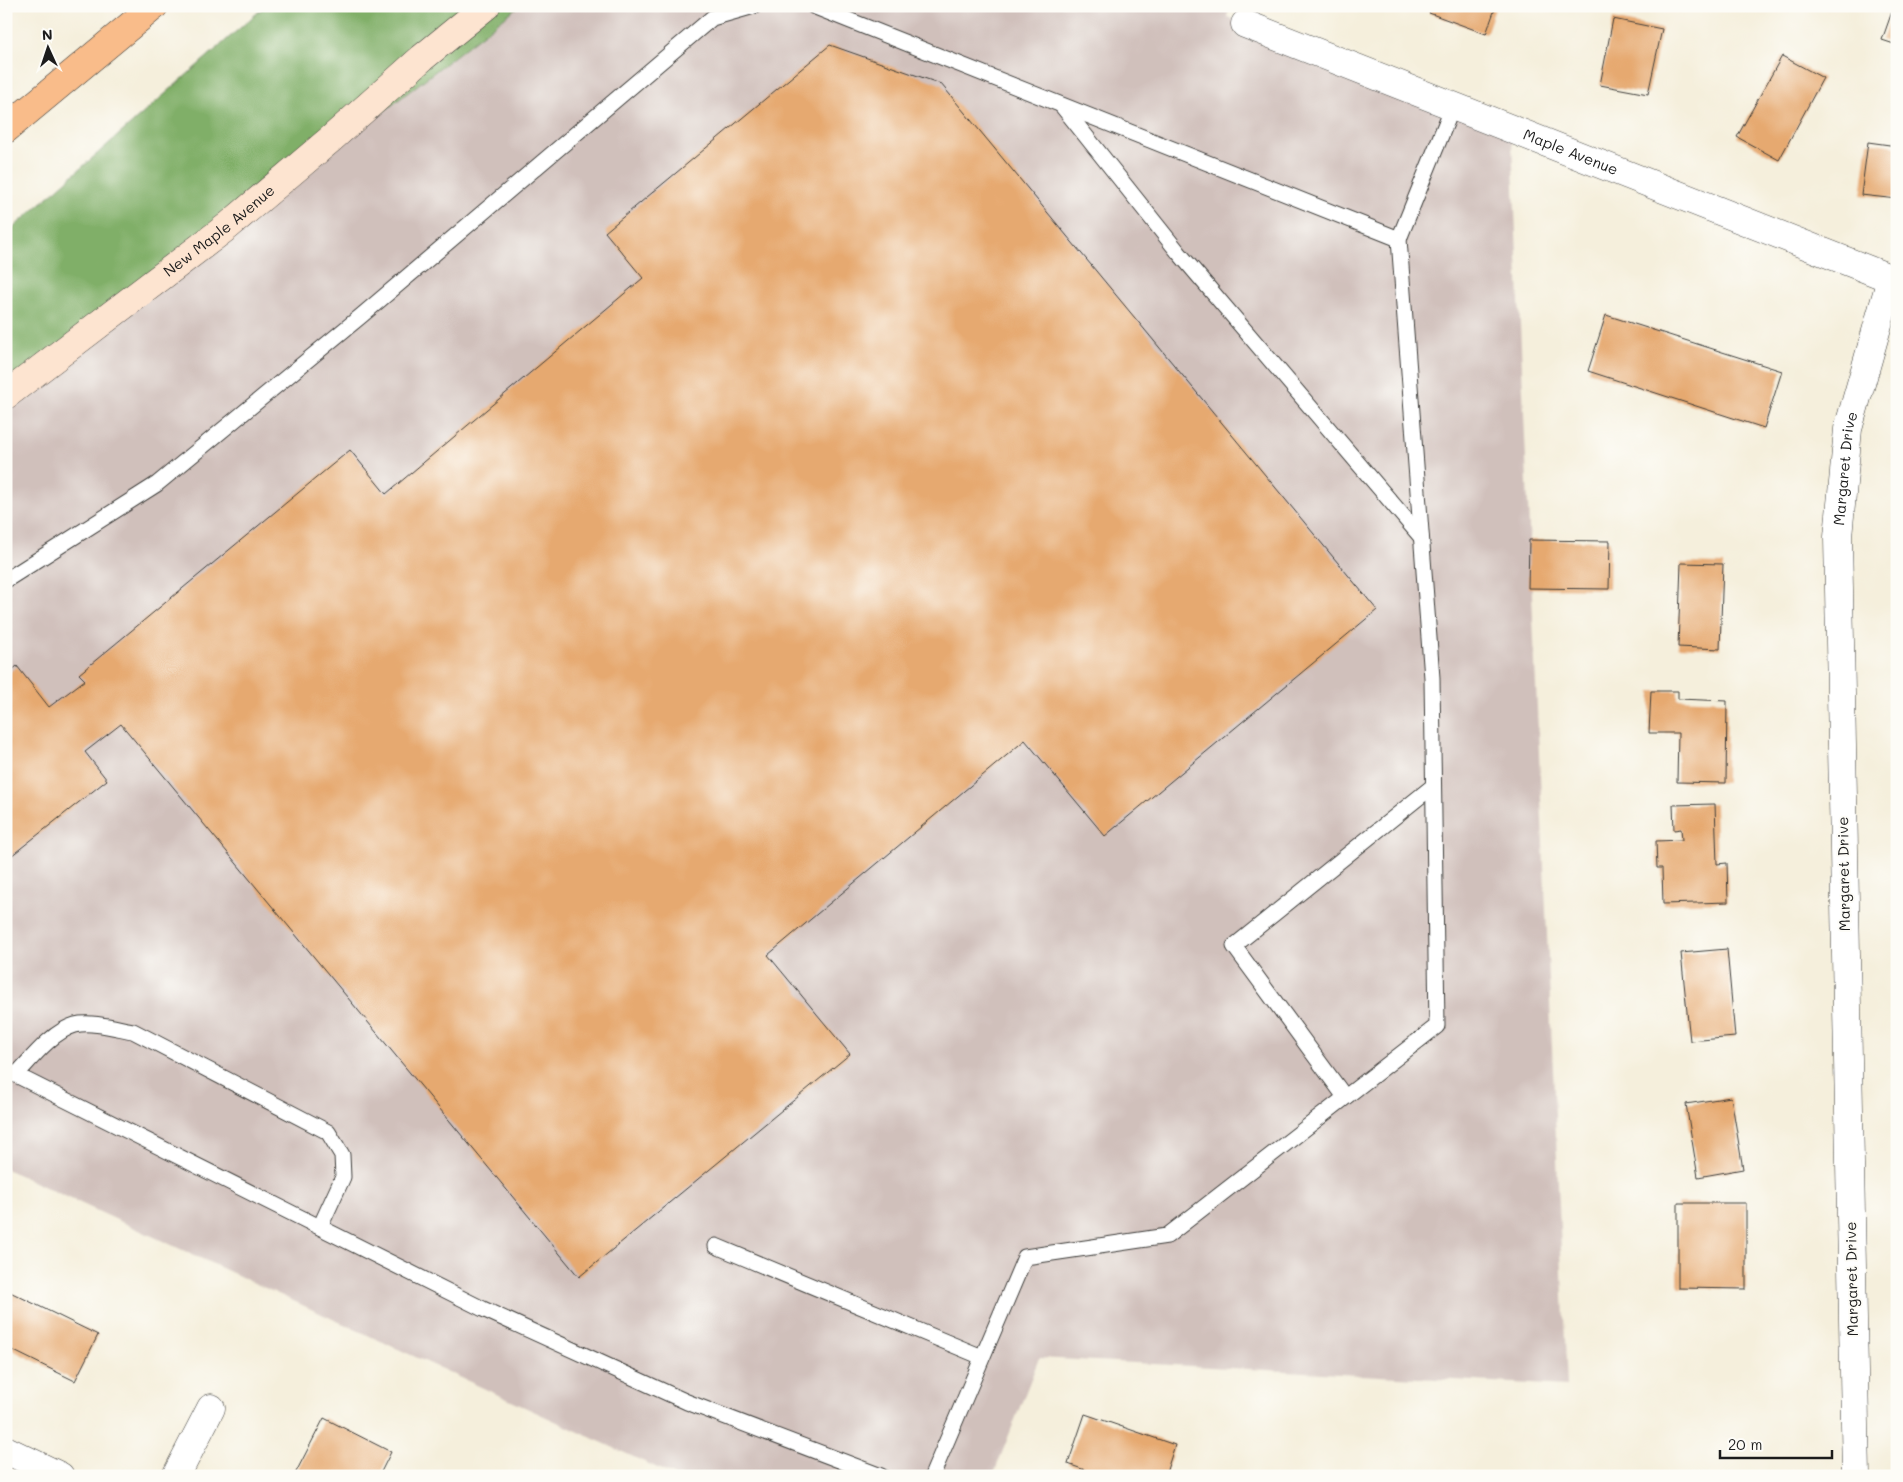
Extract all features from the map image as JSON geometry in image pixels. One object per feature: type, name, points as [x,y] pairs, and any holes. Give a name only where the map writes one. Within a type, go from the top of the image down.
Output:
[{"type":"highway","points":[[6,129],[71,77],[154,6]]},
{"type":"main road","name":"New Maple Avenue","points":[[6,395],[228,226],[332,138],[422,58],[486,6]]},
{"type":"street","name":"New Maple Avenue","points":[[422,58],[468,6]]},
{"type":"street","name":"Maple Avenue","points":[[1245,24],[1894,280]]},
{"type":"street","name":"Margaret Drive","points":[[1856,1476],[1838,537],[1848,429],[1894,280]]},
{"type":"street","points":[[176,1476],[212,1408]]},
{"type":"street","points":[[6,1450],[60,1476]]},
{"type":"lane","points":[[6,580],[157,484],[361,316],[712,18],[754,6]]},
{"type":"lane","points":[[812,6],[1399,239]]},
{"type":"lane","points":[[1061,105],[1179,253],[1421,537]]},
{"type":"lane","points":[[932,1476],[1025,1257],[1168,1236],[1437,1026],[1432,678],[1399,239],[1453,106]]},
{"type":"lane","points":[[1345,1097],[1234,946],[1433,786]]},
{"type":"lane","points":[[320,1227],[343,1177],[342,1155],[328,1132],[132,1030],[102,1025],[74,1025],[48,1040],[11,1072],[483,1310],[686,1402],[880,1476]]},
{"type":"lane","points":[[716,1246],[982,1357]]},
{"type":"shaded area","points":[[519,6],[1230,6],[1227,17],[1511,120],[1567,1386],[1039,1358],[993,1476],[675,1476],[6,1169],[6,392],[116,320]]},
{"type":"green space","points":[[265,6],[519,6],[116,320],[6,392],[6,234]]},
{"type":"building","points":[[1431,6],[1496,6],[1486,34],[1429,13]]},
{"type":"building","points":[[1894,6],[1897,6],[1897,45],[1882,40]]},
{"type":"building","points":[[1613,19],[1662,29],[1648,94],[1600,85]]},
{"type":"building","points":[[830,45],[941,84],[1377,610],[1105,836],[1025,740],[768,955],[850,1054],[579,1277],[121,724],[85,752],[107,780],[6,860],[6,675],[17,666],[49,707],[85,680],[79,674],[350,450],[386,494],[643,278],[605,232]]},
{"type":"building","points":[[1782,56],[1823,78],[1779,160],[1737,137]]},
{"type":"building","points":[[1868,142],[1897,146],[1897,199],[1861,195]]},
{"type":"building","points":[[1606,315],[1782,371],[1764,428],[1588,371]]},
{"type":"building","points":[[1529,540],[1610,541],[1609,589],[1528,588]]},
{"type":"building","points":[[1681,563],[1723,564],[1720,649],[1678,647]]},
{"type":"building","points":[[1651,691],[1678,691],[1678,699],[1727,701],[1726,783],[1677,782],[1678,733],[1649,733]]},
{"type":"building","points":[[1715,804],[1717,864],[1727,863],[1728,902],[1663,904],[1662,868],[1657,868],[1656,841],[1682,840],[1681,829],[1674,830],[1673,805]]},
{"type":"building","points":[[1727,949],[1735,1037],[1690,1041],[1681,953]]},
{"type":"building","points":[[1731,1097],[1743,1169],[1698,1177],[1686,1104]]},
{"type":"building","points":[[1678,1203],[1746,1203],[1746,1289],[1678,1288]]},
{"type":"building","points":[[6,1290],[98,1335],[75,1381],[6,1347]]},
{"type":"building","points":[[1085,1414],[1175,1445],[1165,1476],[1102,1476],[1068,1464]]},
{"type":"building","points":[[324,1418],[391,1452],[379,1476],[294,1476]]}]
